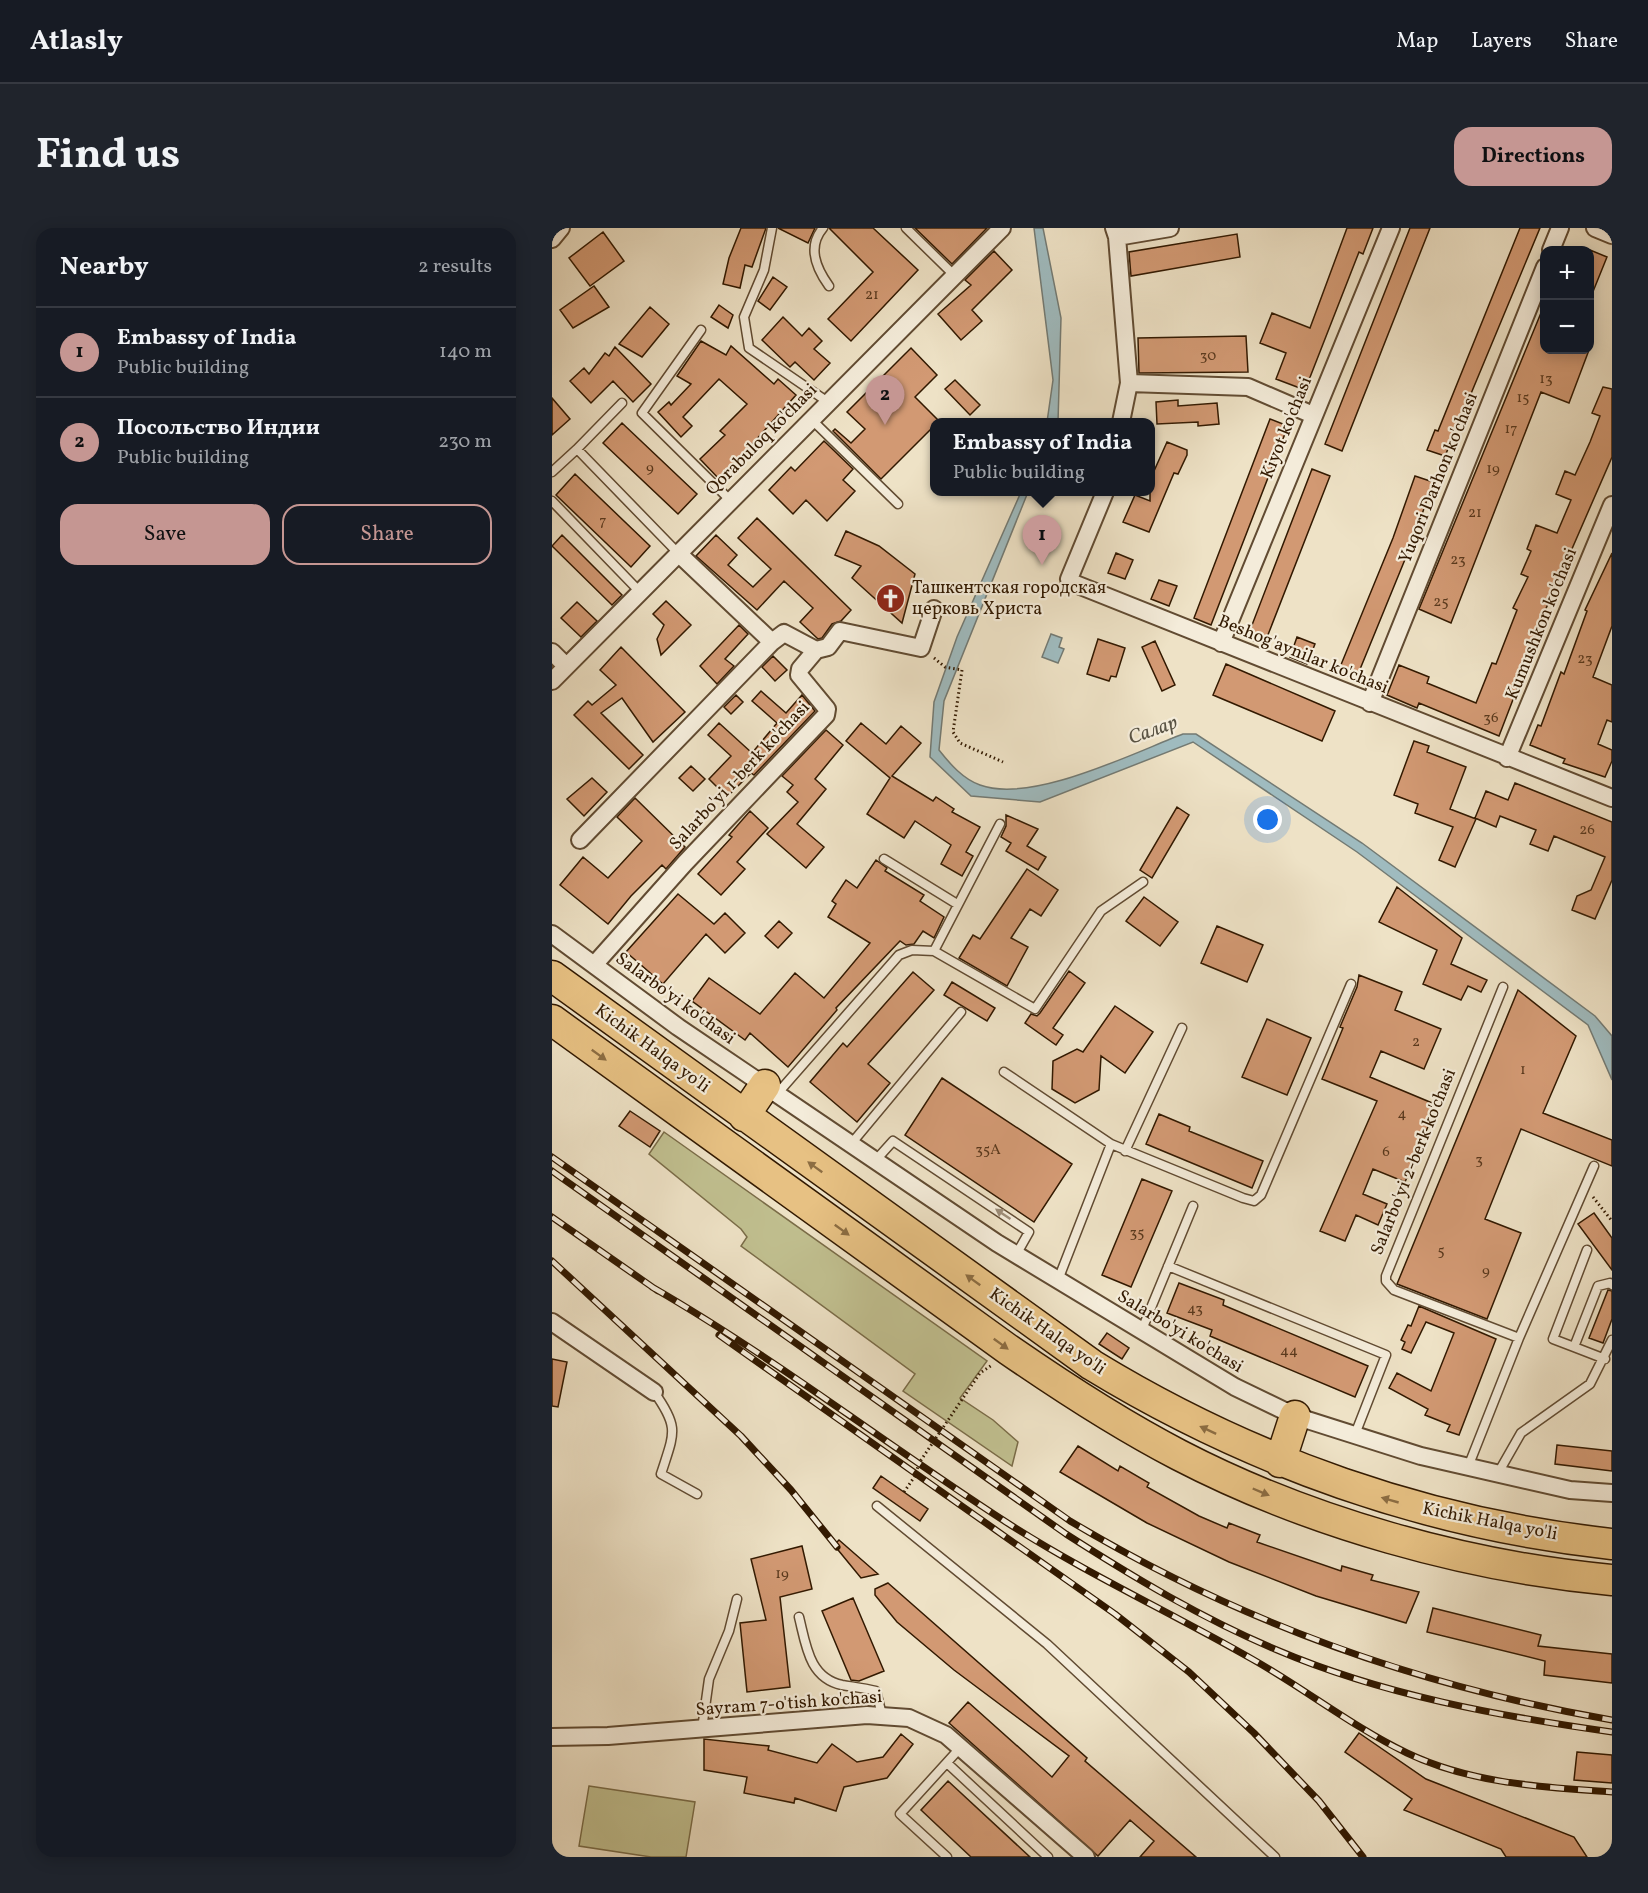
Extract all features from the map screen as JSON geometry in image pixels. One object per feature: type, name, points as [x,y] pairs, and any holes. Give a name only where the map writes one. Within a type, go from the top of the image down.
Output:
[{"type":"highway","name":"Kichik Halqa yo'li","points":[[552,976],[1092,1365],[1191,1422],[1280,1462],[1385,1499],[1476,1522],[1612,1544]]},
{"type":"highway","name":"Kichik Halqa yo'li","points":[[552,1020],[1009,1350],[1133,1430],[1242,1484],[1308,1510],[1422,1545],[1529,1568],[1612,1580]]},
{"type":"highway","points":[[744,1116],[771,1090]]},
{"type":"highway","points":[[1280,1462],[1295,1416]]},
{"type":"highway","points":[[1529,1568],[1535,1532]]},
{"type":"street","points":[[552,239],[561,228]]},
{"type":"street","name":"Qorabuloq ko'chasi","points":[[552,681],[1001,228]]},
{"type":"street","points":[[1122,418],[1129,382],[1115,233],[1170,228]]},
{"type":"street","name":"Kiyot ko'chasi","points":[[1221,643],[1391,228]]},
{"type":"street","points":[[1553,246],[1560,228]]},
{"type":"street","points":[[1595,228],[1612,235]]},
{"type":"street","name":"Yuqori Darhon ko'chasi","points":[[1370,703],[1540,279]]},
{"type":"street","points":[[1129,382],[1248,387],[1313,415]]},
{"type":"street","name":"Beshog'aynilar ko'chasi","points":[[1103,496],[1070,581],[1612,798]]},
{"type":"street","name":"Kumushkon ko'chasi","points":[[1508,758],[1612,505]]},
{"type":"street","points":[[678,553],[772,642]]},
{"type":"street","points":[[580,840],[772,642],[784,633],[791,634],[816,650],[828,647],[840,631],[921,648],[934,609]]},
{"type":"street","name":"Salarbo'yi 1-berk ko'chasi","points":[[594,965],[685,863],[826,715],[827,709],[799,675],[800,669],[816,650]]},
{"type":"street","points":[[552,652],[566,666]]},
{"type":"street","name":"Salarbo'yi ko'chasi","points":[[552,934],[678,1027],[1016,1255],[1235,1388],[1295,1416],[1354,1437],[1467,1469],[1570,1490],[1612,1493]]},
{"type":"street","points":[[552,1322],[654,1392]]},
{"type":"street","name":"Sayram 7-o'tish ko'chasi","points":[[552,1737],[702,1730],[882,1715],[922,1722],[946,1735],[961,1747],[1086,1857]]},
{"type":"lane","points":[[772,228],[764,270],[744,318],[750,348],[828,402]]},
{"type":"lane","points":[[824,228],[818,235],[815,246],[816,267],[829,286]]},
{"type":"lane","points":[[906,228],[954,275]]},
{"type":"lane","points":[[701,330],[642,413],[730,500]]},
{"type":"lane","points":[[552,472],[578,449],[622,403]]},
{"type":"lane","points":[[811,419],[898,504]]},
{"type":"lane","points":[[578,449],[678,553]]},
{"type":"lane","points":[[552,501],[640,592]]},
{"type":"lane","points":[[934,951],[1000,824]]},
{"type":"lane","points":[[884,859],[957,904]]},
{"type":"lane","points":[[771,1090],[899,955],[912,950],[934,951],[1035,1009],[1101,911],[1143,882]]},
{"type":"lane","points":[[1004,1072],[1111,1144],[1254,1201],[1261,1195],[1268,1183],[1351,984]]},
{"type":"lane","name":"Salarbo'yi 2-berk ko'chasi","points":[[1503,987],[1386,1276],[1386,1281],[1394,1290],[1519,1338]]},
{"type":"lane","points":[[851,1144],[961,1011]]},
{"type":"lane","points":[[1125,1151],[1182,1028]]},
{"type":"lane","points":[[875,1161],[893,1141],[1029,1232],[1016,1255]]},
{"type":"lane","points":[[1058,1281],[1111,1144]]},
{"type":"lane","points":[[1467,1469],[1519,1338],[1594,1166]]},
{"type":"lane","points":[[1140,1332],[1193,1206]]},
{"type":"lane","points":[[1587,1250],[1553,1339],[1605,1359]]},
{"type":"lane","points":[[1168,1266],[1386,1355],[1354,1437]]},
{"type":"lane","points":[[1574,1347],[1598,1286],[1610,1283],[1612,1285]]},
{"type":"lane","points":[[1497,1476],[1521,1433],[1590,1384],[1605,1359],[1612,1340]]},
{"type":"lane","points":[[654,1392],[669,1412],[674,1425],[661,1474],[697,1494]]},
{"type":"lane","points":[[877,1506],[1047,1644],[1275,1857]]},
{"type":"lane","points":[[702,1730],[709,1679],[729,1631],[737,1599]]},
{"type":"lane","points":[[799,1617],[809,1658],[818,1673],[840,1684],[876,1691],[882,1715]]},
{"type":"lane","points":[[947,1857],[900,1814],[961,1747]]},
{"type":"lane","points":[[947,1763],[1048,1857]]},
{"type":"path","points":[[945,667],[962,670],[953,732],[960,743],[1003,762]]},
{"type":"path","points":[[1584,1186],[1612,1221]]},
{"type":"path","points":[[904,1491],[915,1476],[919,1463],[980,1373]]},
{"type":"shaded area","points":[[664,1132],[987,1361],[960,1398],[993,1420],[1018,1442],[1012,1466],[903,1391],[915,1374],[741,1246],[747,1237],[741,1229],[649,1154]]},
{"type":"shaded area","points":[[589,1786],[695,1802],[686,1857],[651,1857],[579,1846]]},
{"type":"water","points":[[1034,228],[1043,228],[1061,318],[1058,418],[1048,418],[1053,380]]},
{"type":"water","name":"Салар","points":[[1019,496],[1026,496],[944,701],[939,750],[952,766],[962,775],[980,785],[1002,789],[1027,788],[1082,774],[1183,734],[1196,734],[1362,843],[1595,1016],[1612,1036],[1612,1080],[1588,1025],[1357,852],[1193,742],[1040,802],[971,796],[930,757],[934,702],[957,637]]},
{"type":"water","points":[[1051,634],[1062,638],[1059,647],[1064,649],[1058,663],[1042,657]]},
{"type":"building","points":[[741,228],[766,228],[752,267],[745,265],[740,288],[723,284],[729,258]]},
{"type":"building","points":[[778,228],[815,228],[808,243]]},
{"type":"building","points":[[829,228],[873,228],[918,270],[851,341],[828,319],[873,272]]},
{"type":"building","points":[[915,228],[987,228],[952,264]]},
{"type":"building","points":[[1347,228],[1373,228],[1363,254],[1359,252],[1305,390],[1276,379],[1286,353],[1260,343],[1272,313],[1310,328]]},
{"type":"building","points":[[1410,228],[1430,228],[1342,451],[1325,444]]},
{"type":"building","points":[[1520,228],[1540,228],[1445,456],[1427,450],[1435,430],[1438,431]]},
{"type":"building","points":[[603,232],[624,261],[590,286],[569,258]]},
{"type":"building","points":[[1237,234],[1240,257],[1131,276],[1129,252]]},
{"type":"building","points":[[994,251],[1012,270],[972,310],[982,321],[961,340],[938,314],[971,285],[965,280]]},
{"type":"building","points":[[1594,252],[1607,257],[1594,289]]},
{"type":"building","points":[[773,277],[787,287],[770,310],[758,301]]},
{"type":"building","points":[[594,286],[609,307],[573,328],[560,310]]},
{"type":"building","points":[[719,305],[733,315],[728,328],[711,317]]},
{"type":"building","points":[[650,307],[669,324],[642,357],[619,344]]},
{"type":"building","points":[[1540,315],[1540,354],[1587,354],[1569,403],[1541,392],[1451,623],[1419,609]]},
{"type":"building","points":[[783,317],[802,336],[809,328],[822,341],[814,349],[830,363],[814,380],[795,362],[790,367],[762,340]]},
{"type":"building","points":[[1246,336],[1248,372],[1139,373],[1138,338]]},
{"type":"building","points":[[701,341],[726,355],[731,346],[774,384],[778,379],[796,395],[720,480],[700,459],[725,435],[720,431],[747,404],[719,379],[683,417],[692,426],[681,437],[658,412],[669,402],[671,405],[691,384],[677,376]]},
{"type":"building","points":[[615,347],[651,384],[633,402],[613,381],[591,403],[570,381],[584,368],[589,374],[605,353],[609,356]]},
{"type":"building","points":[[911,348],[937,375],[915,397],[936,418],[930,418],[930,430],[881,479],[833,431],[835,429],[851,443],[865,429],[847,412]]},
{"type":"building","points":[[955,380],[980,405],[970,415],[945,389]]},
{"type":"building","points":[[1603,387],[1612,389],[1612,457],[1534,636],[1537,637],[1499,736],[1419,703],[1417,708],[1387,695],[1399,665],[1429,677],[1427,683],[1476,703],[1492,663],[1496,664],[1517,610],[1513,608],[1528,577],[1521,574],[1531,551],[1527,549],[1536,525],[1557,533],[1571,500],[1556,494],[1565,471],[1575,475],[1590,442],[1600,416],[1592,413]]},
{"type":"building","points":[[552,398],[570,419],[552,435]]},
{"type":"building","points":[[1178,400],[1178,406],[1217,403],[1219,424],[1198,426],[1198,422],[1157,424],[1156,402]]},
{"type":"building","points":[[1270,419],[1288,426],[1211,625],[1194,618]]},
{"type":"building","points":[[622,423],[697,494],[678,514],[603,443]]},
{"type":"building","points":[[824,441],[853,469],[843,480],[855,491],[827,521],[806,500],[793,514],[769,490],[791,467],[795,471]]},
{"type":"building","points":[[1167,442],[1187,450],[1178,474],[1174,473],[1149,532],[1123,522],[1135,496],[1150,501],[1150,496],[1155,496],[1155,469]]},
{"type":"building","points":[[1312,469],[1330,476],[1264,645],[1247,638]]},
{"type":"building","points":[[575,474],[650,546],[631,567],[556,495]]},
{"type":"building","points":[[1415,476],[1433,482],[1415,535],[1356,679],[1338,672],[1393,538]]},
{"type":"building","points":[[757,518],[851,610],[841,621],[832,624],[822,638],[818,639],[800,622],[813,608],[784,581],[757,610],[696,556],[716,535],[737,555],[728,565],[753,587],[771,569],[738,538]]},
{"type":"building","name":"Ташкентская городская церковь Христа","points":[[846,531],[879,546],[915,574],[902,623],[852,578],[861,566],[835,555]]},
{"type":"building","points":[[562,535],[622,595],[612,605],[552,546]]},
{"type":"building","points":[[1116,553],[1133,560],[1125,579],[1108,573]]},
{"type":"building","points":[[1612,553],[1612,626],[1593,677],[1612,685],[1612,722],[1607,720],[1598,744],[1612,750],[1612,761],[1605,777],[1563,763],[1565,759],[1530,745],[1538,725],[1541,726],[1561,672],[1564,674],[1587,611],[1585,610]]},
{"type":"building","points":[[1159,580],[1177,586],[1169,606],[1151,599]]},
{"type":"building","points":[[666,601],[691,625],[661,655],[657,639],[664,625],[653,614]]},
{"type":"building","points":[[577,602],[597,621],[581,637],[561,618]]},
{"type":"building","points":[[739,625],[748,634],[725,659],[734,666],[717,684],[700,666]]},
{"type":"building","points":[[1297,637],[1315,644],[1307,664],[1290,657]]},
{"type":"building","points":[[1098,639],[1125,648],[1116,677],[1111,676],[1109,681],[1087,674]]},
{"type":"building","points":[[1155,641],[1175,685],[1162,691],[1142,647]]},
{"type":"building","points":[[621,647],[685,712],[653,742],[622,698],[601,713],[643,755],[629,769],[574,715],[588,701],[592,705],[616,685],[600,670]]},
{"type":"building","points":[[773,656],[787,670],[775,681],[762,667]]},
{"type":"building","points":[[1226,664],[1335,711],[1322,741],[1213,695]]},
{"type":"building","points":[[761,691],[786,713],[802,695],[815,711],[754,775],[751,773],[727,797],[709,779],[731,756],[708,735],[719,723],[752,753],[777,723],[752,701]]},
{"type":"building","points":[[736,695],[743,702],[731,714],[724,707]]},
{"type":"building","points":[[861,723],[886,744],[901,726],[921,743],[892,776],[933,801],[936,797],[954,809],[952,812],[980,827],[966,852],[973,856],[962,876],[941,864],[951,845],[915,821],[904,838],[867,814],[890,778],[846,741]]},
{"type":"building","points":[[826,730],[843,745],[815,779],[826,789],[797,824],[824,847],[806,868],[767,834],[798,802],[787,792],[793,785],[782,776]]},
{"type":"building","points":[[1414,741],[1429,746],[1427,752],[1466,767],[1450,809],[1476,819],[1455,867],[1439,860],[1453,827],[1415,813],[1418,804],[1394,795]]},
{"type":"building","points":[[691,766],[705,779],[693,791],[679,778]]},
{"type":"building","points":[[592,778],[607,792],[584,816],[567,799]]},
{"type":"building","points":[[1515,783],[1612,822],[1612,880],[1595,919],[1572,910],[1577,896],[1591,890],[1605,857],[1554,836],[1548,851],[1530,844],[1536,830],[1500,816],[1496,827],[1475,818],[1486,791],[1508,800]]},
{"type":"building","points":[[635,798],[685,847],[666,869],[662,865],[631,896],[608,924],[560,885],[583,857],[608,878],[642,841],[617,817]]},
{"type":"building","points":[[1177,807],[1189,815],[1152,878],[1140,870]]},
{"type":"building","points":[[750,811],[768,828],[737,862],[745,869],[721,895],[698,874],[732,837],[729,835]]},
{"type":"building","points":[[1006,815],[1038,829],[1027,846],[1046,857],[1038,870],[1006,851],[1011,843],[1001,837],[1006,826]]},
{"type":"building","points":[[876,860],[887,868],[885,871],[924,895],[920,901],[944,917],[934,938],[923,931],[914,944],[906,945],[900,941],[836,1008],[837,1010],[788,1067],[750,1033],[745,1040],[692,1001],[709,978],[760,1014],[795,973],[824,998],[870,943],[828,917],[836,904],[832,901],[846,880],[857,888]]},
{"type":"building","points":[[1027,869],[1058,890],[1041,916],[1030,909],[1011,938],[1028,947],[1007,986],[959,958],[973,935],[980,939]]},
{"type":"building","points":[[1397,887],[1462,938],[1451,964],[1487,980],[1481,992],[1468,986],[1461,1000],[1423,984],[1437,950],[1379,922]]},
{"type":"building","points":[[678,894],[714,924],[725,913],[745,933],[725,953],[706,934],[663,984],[626,952]]},
{"type":"building","points":[[1144,897],[1178,922],[1160,946],[1126,921]]},
{"type":"building","points":[[779,921],[792,933],[778,948],[765,936]]},
{"type":"building","points":[[1217,926],[1263,945],[1247,982],[1201,963]]},
{"type":"building","points":[[1069,971],[1085,983],[1053,1028],[1063,1035],[1056,1045],[1025,1023],[1031,1014],[1037,1016],[1040,1013]]},
{"type":"building","points":[[913,972],[934,990],[868,1064],[890,1083],[857,1122],[810,1082],[843,1043],[847,1047]]},
{"type":"building","points":[[1359,975],[1402,992],[1395,1010],[1441,1029],[1424,1069],[1381,1051],[1370,1077],[1437,1105],[1405,1182],[1373,1169],[1363,1194],[1387,1204],[1378,1225],[1356,1215],[1345,1241],[1320,1231],[1377,1101],[1322,1079],[1343,1028],[1340,1027],[1357,987]]},
{"type":"building","points":[[952,982],[995,1008],[987,1021],[944,995]]},
{"type":"building","points":[[1518,990],[1576,1036],[1543,1113],[1612,1140],[1612,1166],[1521,1129],[1485,1219],[1521,1233],[1487,1319],[1397,1284]]},
{"type":"building","points":[[1115,1006],[1153,1032],[1125,1073],[1101,1056],[1099,1090],[1075,1103],[1052,1089],[1053,1061],[1077,1049],[1083,1052]]},
{"type":"building","points":[[1267,1019],[1311,1038],[1287,1095],[1242,1077]]},
{"type":"building","points":[[942,1078],[1072,1164],[1034,1222],[905,1135]]},
{"type":"building","points":[[630,1111],[660,1131],[650,1147],[619,1126]]},
{"type":"building","points":[[1159,1114],[1190,1127],[1189,1131],[1263,1161],[1252,1188],[1146,1144]]},
{"type":"building","points":[[1142,1179],[1172,1191],[1131,1287],[1102,1275]]},
{"type":"building","points":[[1594,1213],[1612,1238],[1612,1270],[1578,1224]]},
{"type":"building","points":[[1179,1283],[1224,1300],[1223,1305],[1368,1366],[1355,1397],[1210,1336],[1212,1330],[1167,1313]]},
{"type":"building","points":[[1608,1290],[1612,1291],[1612,1319],[1603,1343],[1589,1338]]},
{"type":"building","points":[[1419,1306],[1496,1339],[1459,1435],[1447,1431],[1450,1425],[1425,1415],[1428,1409],[1389,1388],[1397,1373],[1431,1391],[1454,1333],[1426,1322],[1411,1353],[1402,1349],[1405,1342],[1401,1340],[1408,1325],[1411,1326]]},
{"type":"building","points":[[1107,1333],[1129,1348],[1122,1359],[1099,1344]]},
{"type":"building","points":[[552,1359],[567,1362],[558,1407],[552,1406]]},
{"type":"building","points":[[1557,1445],[1612,1451],[1612,1471],[1555,1464]]},
{"type":"building","points":[[1078,1446],[1118,1471],[1120,1466],[1149,1483],[1147,1487],[1199,1516],[1227,1528],[1229,1523],[1260,1535],[1257,1542],[1341,1571],[1342,1566],[1373,1575],[1371,1580],[1419,1592],[1406,1623],[1316,1596],[1229,1562],[1147,1523],[1060,1472]]},
{"type":"building","points":[[881,1476],[928,1509],[920,1521],[873,1488]]},
{"type":"building","points":[[839,1540],[878,1574],[861,1578],[834,1545]]},
{"type":"building","points":[[802,1546],[812,1589],[780,1597],[790,1687],[747,1692],[740,1623],[766,1620],[751,1559]]},
{"type":"building","points":[[888,1583],[1087,1758],[1085,1761],[1196,1857],[1140,1857],[1154,1841],[1130,1820],[1098,1856],[949,1723],[968,1702],[1052,1777],[1069,1756],[954,1670],[897,1622],[875,1595],[875,1589]]},
{"type":"building","points":[[853,1598],[884,1671],[859,1681],[851,1680],[822,1611]]},
{"type":"building","points":[[1433,1608],[1541,1635],[1538,1646],[1612,1654],[1612,1683],[1544,1675],[1545,1661],[1427,1632]]},
{"type":"building","points":[[1359,1733],[1426,1779],[1574,1837],[1587,1857],[1506,1857],[1501,1849],[1404,1810],[1412,1799],[1345,1752]]},
{"type":"building","points":[[901,1734],[913,1744],[887,1778],[844,1787],[836,1811],[795,1798],[794,1803],[744,1793],[747,1777],[704,1770],[704,1739],[769,1746],[768,1750],[817,1763],[832,1744],[857,1762],[883,1757]]},
{"type":"building","points":[[1577,1752],[1612,1755],[1612,1783],[1574,1780]]},
{"type":"building","points":[[948,1781],[1030,1857],[971,1857],[921,1810]]},
{"type":"railway","points":[[552,1157],[1070,1521],[1133,1557],[1198,1590],[1332,1646],[1470,1689],[1612,1720]]},
{"type":"railway","points":[[552,1171],[1066,1534],[1195,1611],[1277,1650],[1358,1680],[1484,1711],[1612,1732]]},
{"type":"railway","points":[[552,1217],[658,1291]]},
{"type":"railway","points":[[552,1261],[741,1436],[791,1490],[837,1547]]},
{"type":"railway","points":[[652,1287],[787,1372],[962,1493],[1036,1541],[1252,1659],[1387,1743],[1432,1763],[1482,1778],[1534,1786],[1612,1792]]},
{"type":"railway","points":[[719,1335],[1115,1614],[1189,1672],[1254,1733],[1319,1801],[1363,1857]]},
{"type":"place","name":"Посольство Индии","points":[[885,425]]},
{"type":"place","name":"Embassy of India","points":[[1042,565]]},
{"type":"place","name":"Ташкентская городская церковь Христа","points":[[891,598]]}]
